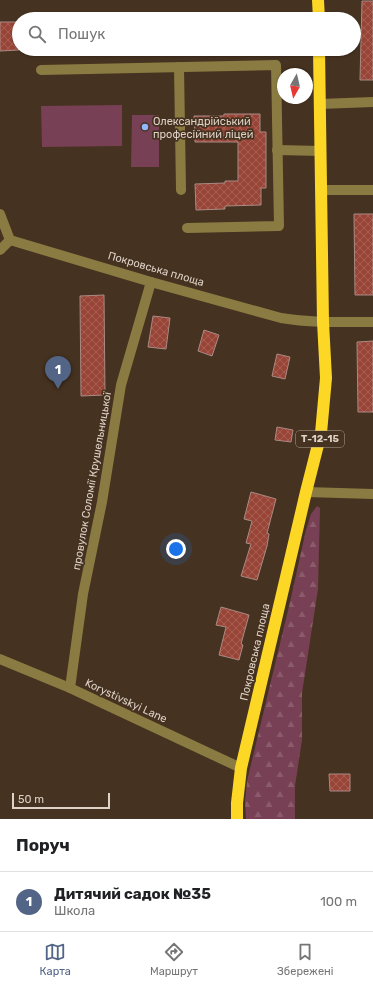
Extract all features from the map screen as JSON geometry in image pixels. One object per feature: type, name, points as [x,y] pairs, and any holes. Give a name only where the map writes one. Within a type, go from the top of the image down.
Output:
[{"type":"highway","points":[[318,0],[319,12]]},
{"type":"highway","name":"Покровська площа","points":[[237,819],[237,803],[241,768],[306,492],[322,433],[326,378],[323,322],[319,56]]},
{"type":"street","points":[[41,70],[276,65],[279,226],[188,228]]},
{"type":"street","points":[[179,67],[181,190]]},
{"type":"street","points":[[320,104],[373,102]]},
{"type":"street","points":[[277,150],[321,151]]},
{"type":"street","points":[[321,190],[373,190]]},
{"type":"street","points":[[0,214],[10,240],[0,250]]},
{"type":"street","name":"Покровська площа","points":[[10,240],[151,282],[281,318],[299,321],[373,322]]},
{"type":"street","name":"провулок Соломії Крушельницької","points":[[70,688],[83,594],[102,502],[121,385],[151,282]]},
{"type":"street","points":[[306,492],[373,494]]},
{"type":"street","name":"Korystivskyi Lane","points":[[0,659],[70,688],[241,768]]},
{"type":"green space","points":[[122,105],[122,146],[42,147],[41,106]]},
{"type":"green space","points":[[132,115],[159,115],[159,167],[131,167]]},
{"type":"green space","points":[[317,506],[320,508],[318,589],[302,693],[302,740],[295,786],[295,819],[246,819],[245,802],[247,781],[306,530],[311,514]]},
{"type":"building","points":[[362,1],[373,1],[373,80],[360,80]]},
{"type":"building","points":[[0,22],[12,22],[12,50],[0,51]]},
{"type":"building","points":[[224,114],[260,114],[260,132],[266,132],[266,188],[261,188],[261,205],[225,206],[225,209],[196,210],[195,184],[238,181],[238,142],[195,142],[194,116],[224,116]]},
{"type":"building","points":[[354,214],[373,214],[373,295],[355,295]]},
{"type":"building","points":[[104,295],[105,395],[81,396],[80,296]]},
{"type":"building","points":[[153,316],[170,318],[166,349],[148,347]]},
{"type":"building","points":[[204,330],[219,335],[212,356],[198,351]]},
{"type":"building","points":[[373,341],[373,412],[358,412],[357,342]]},
{"type":"building","points":[[277,354],[290,357],[285,379],[272,376]]},
{"type":"building","points":[[277,427],[293,430],[291,442],[275,440]]},
{"type":"building","points":[[251,492],[276,499],[267,533],[269,534],[267,546],[257,580],[241,576],[251,544],[246,543],[252,521],[244,519]]},
{"type":"building","points":[[221,607],[249,615],[241,644],[243,645],[239,660],[219,655],[226,627],[216,625]]},
{"type":"building","points":[[329,774],[350,774],[350,791],[330,791]]},
{"type":"place","name":"Олександрійський професійний ліцей","points":[[145,127]]},
{"type":"place","name":"Дитячий садок №35","points":[[58,389]]}]
